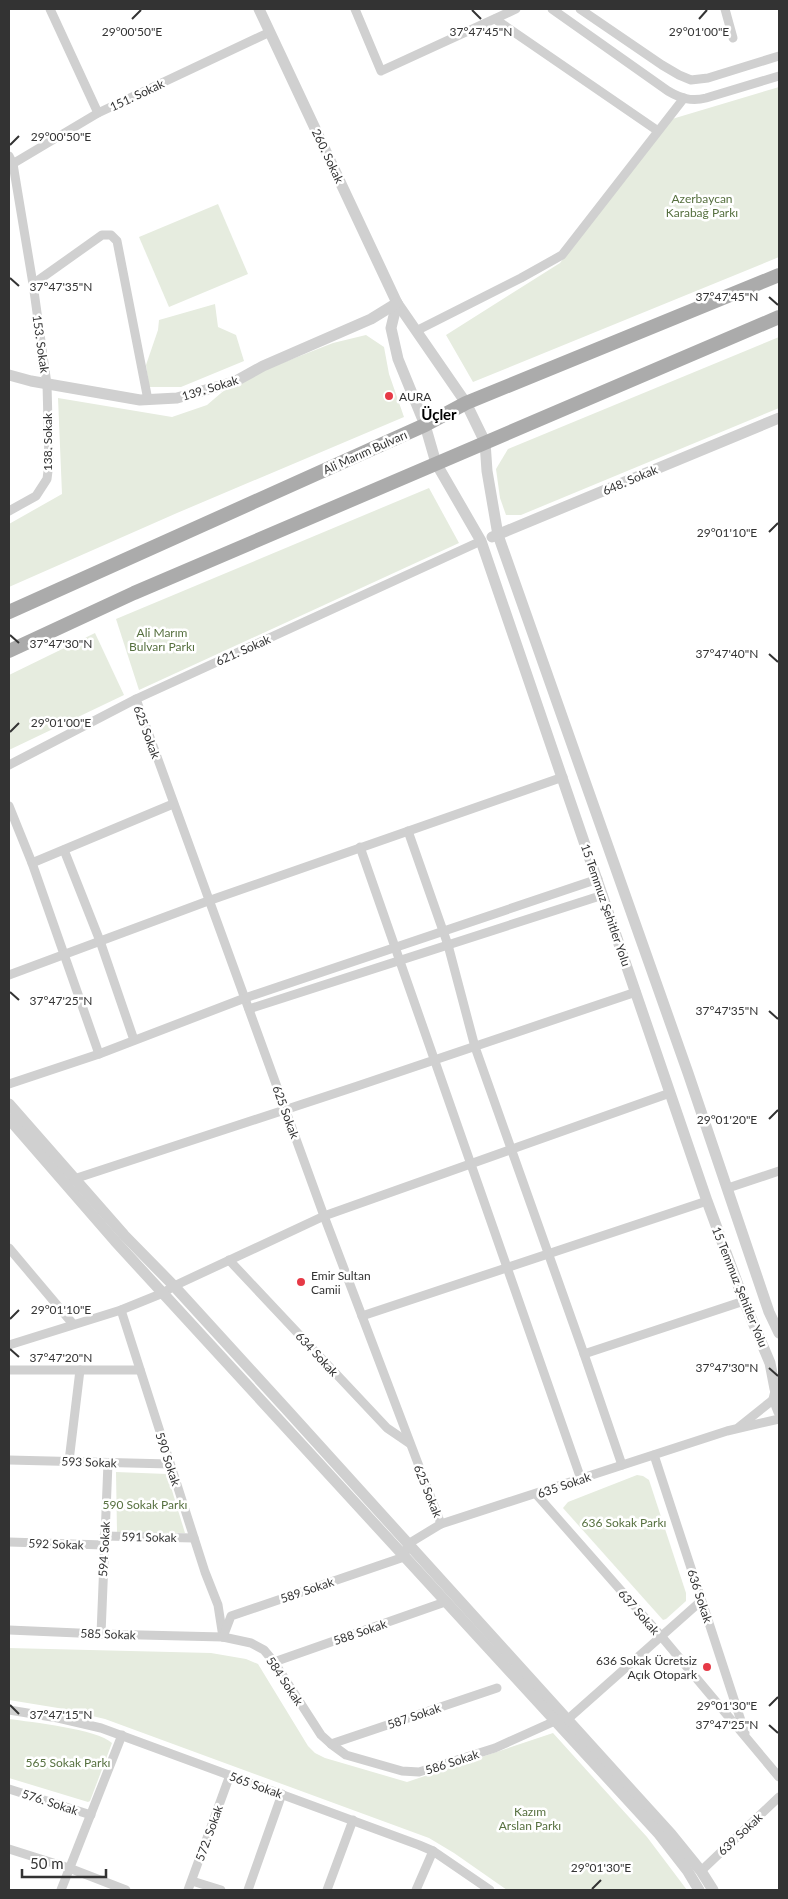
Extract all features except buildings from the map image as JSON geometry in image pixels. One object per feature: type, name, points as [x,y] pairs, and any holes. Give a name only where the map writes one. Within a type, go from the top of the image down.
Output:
[{"type":"main road","name":"Ali Marım Bulvarı","points":[[9,612],[425,425],[466,403],[779,275]]},
{"type":"main road","points":[[9,651],[134,593],[779,317]]},
{"type":"street","points":[[50,9],[98,113]]},
{"type":"street","name":"260. Sokak","points":[[259,9],[397,303],[416,331]]},
{"type":"street","points":[[355,9],[382,71],[516,9]]},
{"type":"street","points":[[552,9],[668,91],[684,98],[698,100],[779,76]]},
{"type":"street","points":[[580,9],[662,65],[692,80],[708,78],[779,56]]},
{"type":"street","points":[[725,9],[733,38]]},
{"type":"street","points":[[495,18],[658,131]]},
{"type":"street","name":"151. Sokak","points":[[10,162],[98,113],[270,32]]},
{"type":"street","points":[[416,331],[521,278],[562,254],[684,98]]},
{"type":"street","name":"153. Sokak","points":[[10,162],[33,284],[47,384]]},
{"type":"street","points":[[33,284],[102,235],[111,235],[117,241],[148,400]]},
{"type":"street","name":"139. Sokak","points":[[9,374],[47,384],[140,400],[177,398],[234,382],[264,366],[371,319],[397,303]]},
{"type":"street","name":"15 Temmuz Şehitler Yolu","points":[[397,303],[391,328],[398,359],[425,425],[436,463],[481,542],[707,1201],[744,1301],[770,1363],[779,1412]]},
{"type":"street","name":"15 Temmuz Şehitler Yolu","points":[[416,331],[466,403],[485,442],[487,470],[498,535],[688,1072],[769,1312],[779,1333]]},
{"type":"street","name":"138. Sokak","points":[[9,512],[36,496],[47,479],[47,384]]},
{"type":"street","name":"648. Sokak","points":[[481,542],[779,418]]},
{"type":"street","name":"621. Sokak","points":[[9,765],[136,699],[481,542]]},
{"type":"street","name":"625 Sokak","points":[[136,699],[324,1216],[441,1524]]},
{"type":"street","points":[[9,975],[208,901],[563,777]]},
{"type":"street","points":[[32,863],[173,804]]},
{"type":"street","points":[[9,806],[32,863],[98,1054]]},
{"type":"street","points":[[408,831],[444,932],[475,1047],[622,1465]]},
{"type":"street","points":[[360,847],[580,1479]]},
{"type":"street","points":[[64,850],[100,942],[134,1040]]},
{"type":"street","points":[[9,1084],[98,1054],[245,998],[598,880]]},
{"type":"street","points":[[248,1008],[603,895]]},
{"type":"street","points":[[74,1179],[286,1111],[434,1059],[475,1047],[636,992]]},
{"type":"street","points":[[9,1344],[121,1310],[163,1293],[174,1286],[324,1216],[670,1093]]},
{"type":"street","points":[[9,1104],[124,1235],[174,1286],[671,1834],[701,1871],[713,1890]]},
{"type":"street","points":[[9,1119],[163,1293],[659,1834],[687,1870],[699,1890]]},
{"type":"street","points":[[728,1188],[779,1171]]},
{"type":"street","points":[[362,1316],[707,1201]]},
{"type":"street","points":[[9,1248],[73,1324]]},
{"type":"street","name":"634 Sokak","points":[[229,1260],[387,1428],[409,1443]]},
{"type":"street","points":[[584,1354],[744,1301]]},
{"type":"street","name":"590 Sokak","points":[[121,1310],[205,1572],[218,1605],[223,1637]]},
{"type":"street","points":[[9,1370],[140,1370]]},
{"type":"street","points":[[69,1461],[80,1370]]},
{"type":"street","name":"635 Sokak","points":[[736,1428],[776,1390]]},
{"type":"street","name":"635 Sokak","points":[[408,1544],[441,1524],[736,1428],[779,1419]]},
{"type":"street","name":"636 Sokak","points":[[654,1455],[746,1738]]},
{"type":"street","name":"593 Sokak","points":[[9,1460],[170,1464]]},
{"type":"street","name":"594 Sokak","points":[[101,1634],[108,1463]]},
{"type":"street","name":"637 Sokak","points":[[536,1494],[661,1636],[779,1776]]},
{"type":"street","name":"591 Sokak","points":[[104,1541],[194,1538]]},
{"type":"street","name":"592 Sokak","points":[[9,1542],[104,1541]]},
{"type":"street","points":[[404,1557],[408,1544]]},
{"type":"street","name":"589 Sokak","points":[[223,1637],[231,1616],[404,1557]]},
{"type":"street","points":[[568,1720],[702,1601]]},
{"type":"street","name":"588 Sokak","points":[[274,1662],[445,1602]]},
{"type":"street","name":"585 Sokak","points":[[9,1630],[207,1636]]},
{"type":"street","name":"584 Sokak","points":[[207,1636],[223,1637],[251,1643],[264,1650],[274,1662],[321,1734],[330,1744],[346,1755]]},
{"type":"street","name":"587 Sokak","points":[[330,1744],[497,1688]]},
{"type":"street","name":"565 Sokak","points":[[9,1710],[58,1718],[101,1728],[353,1820],[433,1851],[490,1890]]},
{"type":"street","name":"586 Sokak","points":[[346,1755],[402,1771],[420,1772],[495,1748],[555,1721]]},
{"type":"street","points":[[61,1890],[122,1735]]},
{"type":"street","name":"572. Sokak","points":[[188,1890],[230,1775]]},
{"type":"street","name":"576. Sokak","points":[[9,1789],[91,1815]]},
{"type":"street","points":[[248,1890],[282,1794]]},
{"type":"street","name":"639 Sokak","points":[[701,1871],[779,1798]]},
{"type":"street","points":[[327,1890],[353,1820]]},
{"type":"street","points":[[9,1849],[69,1868],[126,1890]]},
{"type":"street","points":[[416,1890],[433,1851]]},
{"type":"street","points":[[192,1881],[221,1890]]},
{"type":"green space","name":"Azerbaycan Karabağ Parkı","points":[[779,87],[779,257],[473,382],[446,335],[560,263],[672,119]]},
{"type":"green space","points":[[218,204],[248,274],[169,307],[139,237]]},
{"type":"green space","points":[[215,304],[218,327],[236,335],[244,361],[181,387],[149,387],[146,365],[158,330],[159,320]]},
{"type":"green space","points":[[366,335],[384,347],[389,374],[404,417],[177,513],[9,587],[9,524],[62,494],[58,398],[172,417],[207,405],[234,382],[333,343]]},
{"type":"green space","points":[[779,337],[779,408],[521,515],[506,515],[500,498],[496,469],[508,449]]},
{"type":"green space","name":"Ali Marım Bulvarı Parkı","points":[[429,488],[459,543],[139,690],[116,619]]},
{"type":"green space","name":"Ali Marım Bulvarı Parkı","points":[[95,633],[124,695],[9,750],[9,675]]},
{"type":"green space","name":"590 Sokak Parkı","points":[[116,1472],[167,1474],[185,1533],[117,1532]]},
{"type":"green space","name":"636 Sokak Parkı","points":[[637,1475],[649,1480],[686,1593],[686,1601],[663,1620],[563,1508],[568,1502]]},
{"type":"green space","name":"Kazım Arslan Parkı","points":[[9,1648],[211,1653],[246,1659],[258,1664],[308,1746],[315,1753],[325,1758],[407,1782],[553,1733],[647,1837],[687,1890],[507,1890],[429,1838],[105,1719],[58,1708],[9,1700]]},
{"type":"green space","name":"565 Sokak Parkı","points":[[9,1719],[79,1730],[104,1738],[112,1743],[90,1801],[88,1802],[9,1778]]},
{"type":"place","name":"AURA","points":[[389,396]]},
{"type":"place","name":"Emir Sultan Camii","points":[[301,1282]]},
{"type":"place","name":"636 Sokak Ücretsiz Açık Otopark","points":[[707,1667]]},
{"type":"district","name":"Üçler","points":[[439,414]]}]
